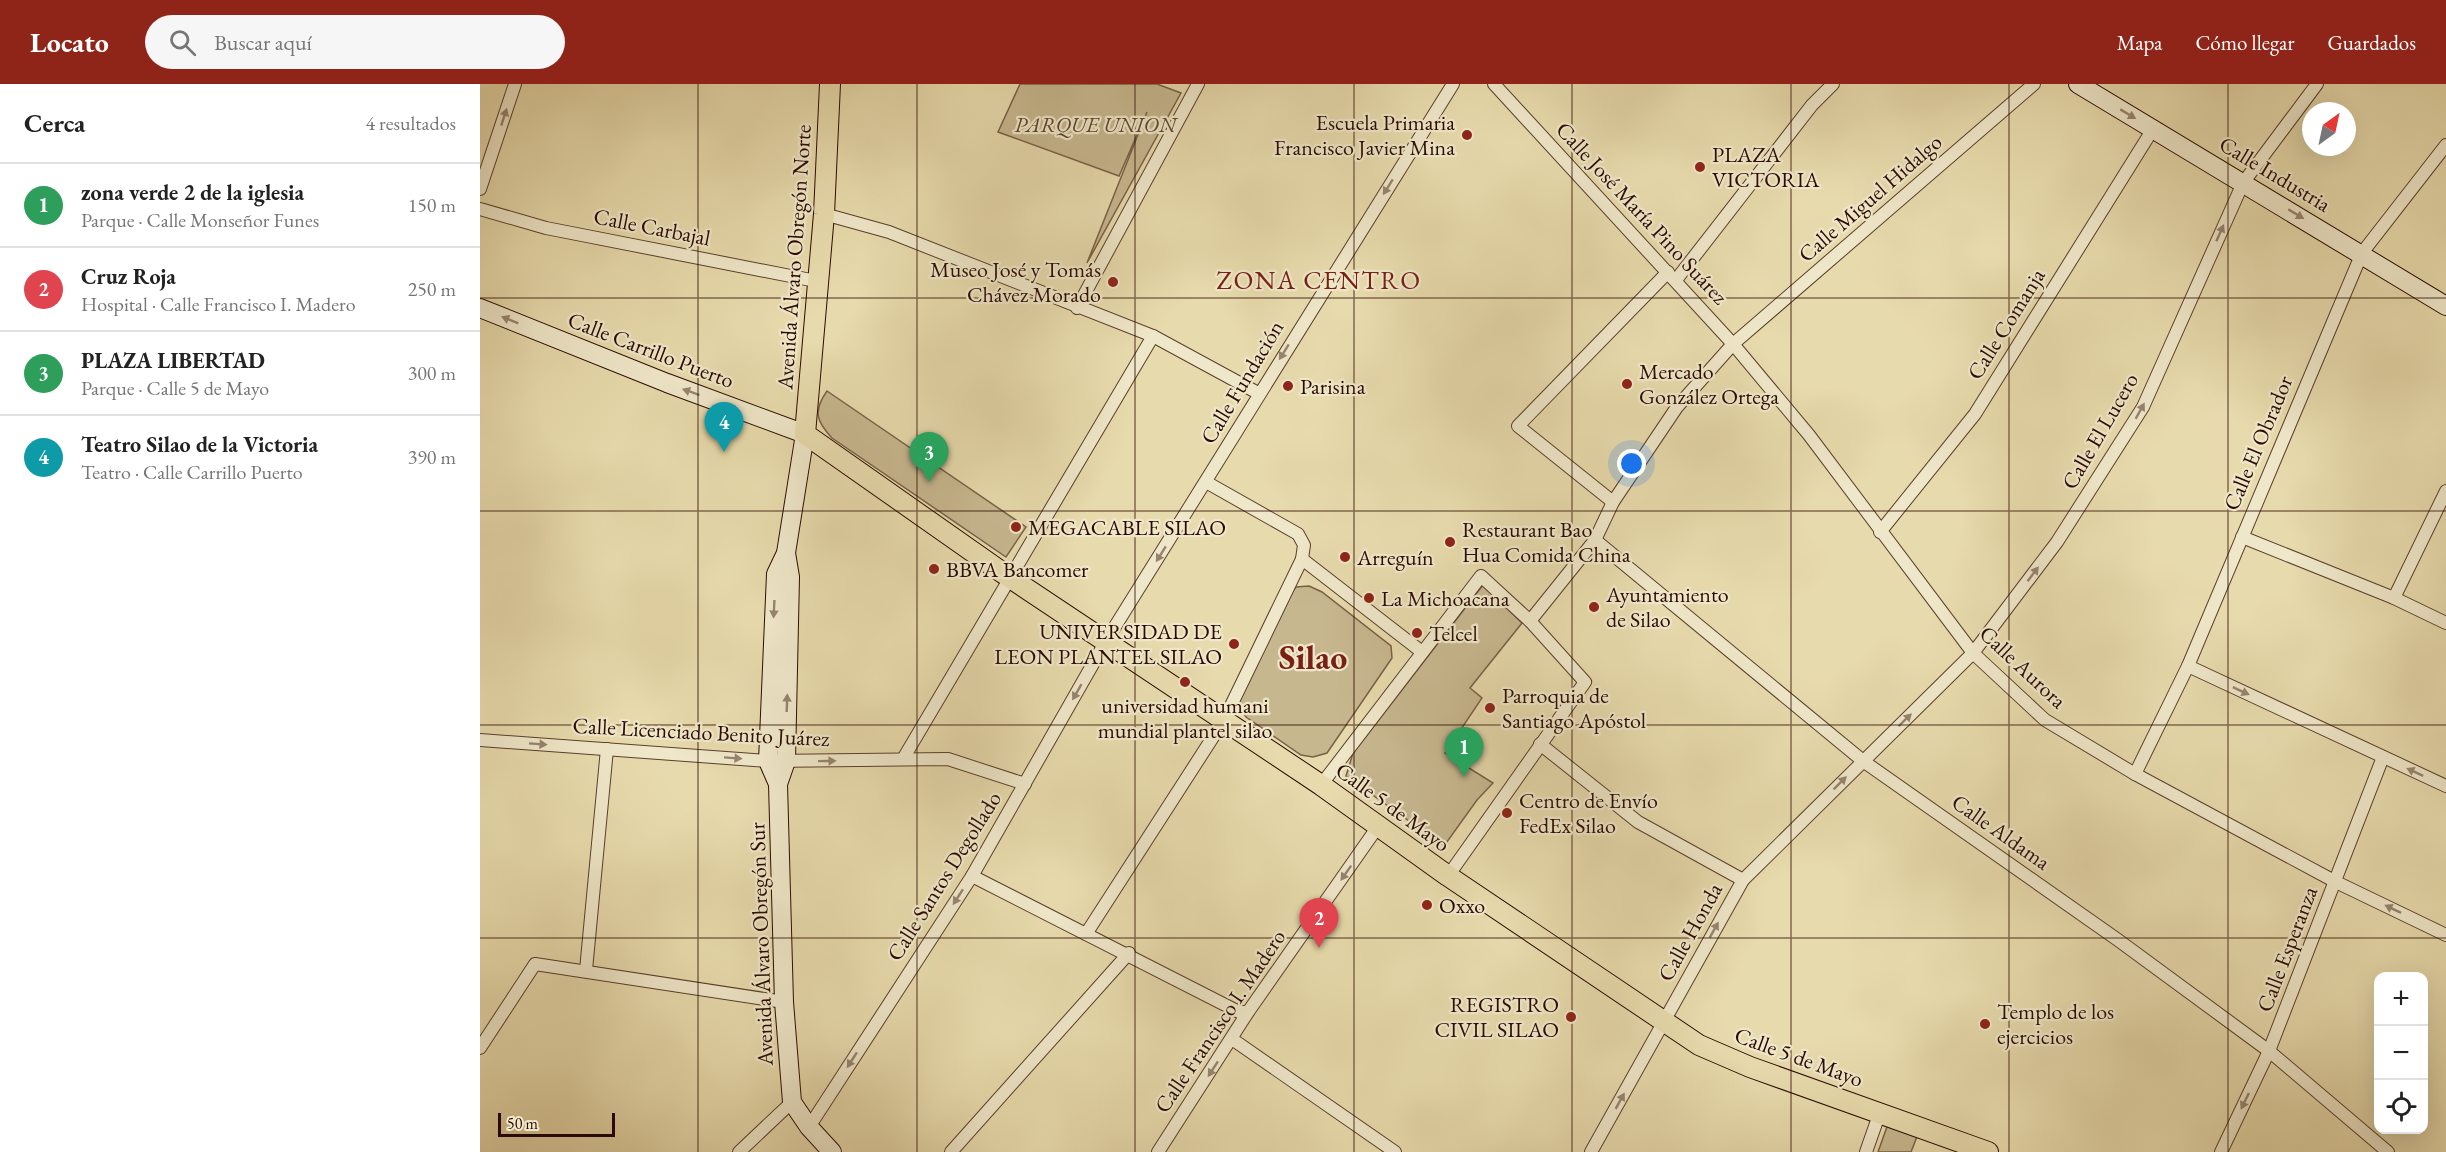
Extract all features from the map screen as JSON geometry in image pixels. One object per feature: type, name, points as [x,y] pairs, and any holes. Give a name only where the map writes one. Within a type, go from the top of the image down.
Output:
[{"type":"main road","name":"Avenida Álvaro Obregón Norte","points":[[805,434],[816,281],[824,214],[830,84]]},
{"type":"main road","name":"Calle 5 de Mayo","points":[[805,434],[1009,577],[1321,785],[1448,876],[1699,1045],[1750,1067],[1988,1152]]},
{"type":"street","points":[[480,189],[515,84]]},
{"type":"street","name":"Calle Fundación","points":[[1106,641],[1206,482],[1258,393],[1453,84]]},
{"type":"street","name":"Calle José María Pino Suárez","points":[[1494,84],[1733,344]]},
{"type":"street","points":[[1613,502],[1518,426],[1672,276],[1812,105],[1833,84]]},
{"type":"street","name":"Calle Miguel Hidalgo","points":[[1530,621],[1594,540],[1613,502],[1677,407],[1733,344],[2034,84]]},
{"type":"street","name":"Calle Industria","points":[[2078,84],[2446,306]]},
{"type":"street","name":"Calle El Lucero","points":[[1863,761],[1973,653],[2057,542],[2139,415],[2243,183],[2318,84]]},
{"type":"street","points":[[1077,308],[1193,85]]},
{"type":"street","name":"Calle Comanja","points":[[1881,532],[1976,414],[2153,129]]},
{"type":"street","name":"Calle El Obrador","points":[[2135,774],[2188,666],[2361,253],[2446,145]]},
{"type":"street","name":"Calle Carbajal","points":[[480,208],[546,228],[816,281]]},
{"type":"street","points":[[824,214],[889,232],[1077,308],[1153,336],[1258,393]]},
{"type":"street","name":"Calle Carrillo Puerto","points":[[480,308],[667,383],[805,434]]},
{"type":"street","points":[[903,759],[1153,336]]},
{"type":"street","name":"Calle Aurora","points":[[1733,344],[1809,435],[1973,653],[2045,720],[2135,774],[2336,882],[2446,935]]},
{"type":"street","name":"Avenida Álvaro Obregón Sur","points":[[792,1102],[784,1002],[777,761],[790,577],[786,553],[805,434]]},
{"type":"street","points":[[1086,934],[1224,720],[1302,559],[1304,545],[1298,534],[1206,482]]},
{"type":"street","points":[[2394,598],[2446,491]]},
{"type":"street","points":[[2242,537],[2394,598],[2446,623]]},
{"type":"street","name":"Calle Aldama","points":[[1594,540],[1863,761],[2118,940],[2270,1051],[2388,1152]]},
{"type":"street","points":[[1302,559],[1422,652]]},
{"type":"street","points":[[1321,785],[1481,576],[1530,621],[1585,682],[1448,876]]},
{"type":"street","name":"Calle Santos Degollado","points":[[809,1127],[972,876],[1106,641]]},
{"type":"street","points":[[2188,666],[2446,786]]},
{"type":"street","name":"Calle Licenciado Benito Juárez","points":[[480,740],[777,761],[948,759],[1025,784]]},
{"type":"street","points":[[1540,744],[1638,822],[1743,880]]},
{"type":"street","points":[[586,970],[607,749]]},
{"type":"street","name":"Calle Esperanza","points":[[2221,1152],[2270,1051],[2384,757]]},
{"type":"street","name":"Calle Honda","points":[[1591,1152],[1743,880],[1863,761]]},
{"type":"street","name":"Calle Francisco I. Madero","points":[[1158,1152],[1248,1012],[1379,825]]},
{"type":"street","points":[[972,876],[1086,934],[1129,953],[1239,1012],[1248,1012]]},
{"type":"street","points":[[951,1152],[1129,953]]},
{"type":"street","points":[[480,1048],[535,964],[784,1002]]},
{"type":"street","points":[[1232,1039],[1395,1152]]},
{"type":"street","points":[[739,1152],[792,1102],[809,1127],[832,1152]]},
{"type":"street","points":[[1866,1152],[1880,1112]]},
{"type":"green space","name":"PARQUE UNION","points":[[1020,84],[1157,84],[1181,93],[1087,263],[1147,112],[1119,176],[998,132]]},
{"type":"green space","points":[[827,391],[1026,527],[1006,557],[832,438],[822,426],[818,416],[820,404]]},
{"type":"green space","points":[[1483,585],[1522,623],[1470,688],[1482,698],[1445,753],[1493,783],[1477,800],[1444,846],[1346,776],[1353,753]]},
{"type":"green space","points":[[1309,586],[1322,592],[1391,646],[1392,658],[1327,753],[1313,757],[1301,755],[1246,717],[1239,706],[1238,696],[1288,597],[1296,587]]},
{"type":"green space","points":[[1888,1124],[1918,1134],[1911,1152],[1878,1152]]},
{"type":"place","name":"Escuela Primaria Francisco Javier Mina","points":[[1467,135]]},
{"type":"place","name":"PLAZA VICTORIA","points":[[1700,167]]},
{"type":"place","name":"Museo José y Tomás Chávez Morado","points":[[1113,282]]},
{"type":"place","name":"Mercado González Ortega","points":[[1627,384]]},
{"type":"place","name":"Parisina","points":[[1288,386]]},
{"type":"place","name":"Teatro Silao de la Victoria","points":[[724,452]]},
{"type":"place","name":"PLAZA LIBERTAD","points":[[929,482]]},
{"type":"place","name":"MEGACABLE SILAO","points":[[1016,527]]},
{"type":"place","name":"Restaurant Bao Hua Comida China","points":[[1450,542]]},
{"type":"place","name":"Arreguín","points":[[1345,557]]},
{"type":"place","name":"BBVA Bancomer","points":[[934,569]]},
{"type":"place","name":"La Michoacana","points":[[1369,598]]},
{"type":"place","name":"Ayuntamiento de Silao","points":[[1594,607]]},
{"type":"place","name":"Telcel","points":[[1417,633]]},
{"type":"place","name":"UNIVERSIDAD DE LEON PLANTEL SILAO","points":[[1234,644]]},
{"type":"place","name":"universidad humani mundial plantel silao","points":[[1185,682]]},
{"type":"place","name":"Parroquia de Santiago Apóstol","points":[[1490,708]]},
{"type":"place","name":"zona verde 2 de la iglesia","points":[[1464,777]]},
{"type":"place","name":"Centro de Envío FedEx Silao","points":[[1507,813]]},
{"type":"place","name":"Oxxo","points":[[1427,905]]},
{"type":"place","name":"Cruz Roja","points":[[1319,948]]},
{"type":"place","name":"REGISTRO CIVIL SILAO","points":[[1571,1017]]},
{"type":"place","name":"Templo de los ejercicios","points":[[1985,1024]]},
{"type":"district","name":"ZONA CENTRO","points":[[1319,280]]},
{"type":"district","name":"Silao","points":[[1313,657]]}]
